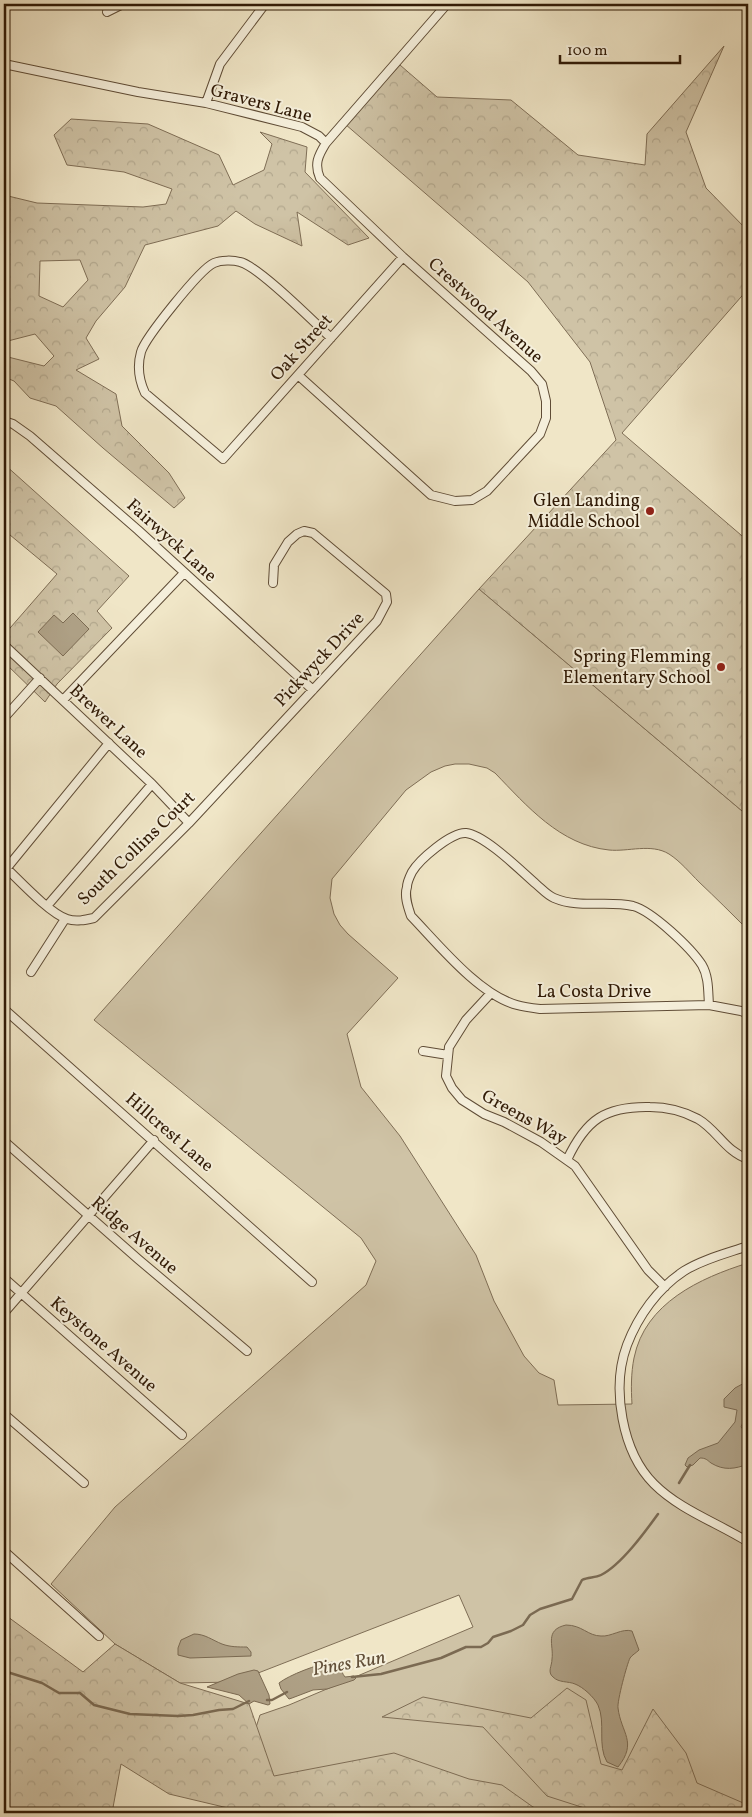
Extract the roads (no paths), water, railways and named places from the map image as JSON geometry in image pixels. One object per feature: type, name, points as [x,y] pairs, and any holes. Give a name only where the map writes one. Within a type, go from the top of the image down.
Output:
[{"type":"street","points":[[107,12],[123,4]]},
{"type":"street","points":[[206,103],[220,64],[264,4]]},
{"type":"street","name":"Gravers Lane","points":[[4,64],[138,92],[206,103],[302,127],[319,136],[326,144],[447,4]]},
{"type":"street","name":"Crestwood Avenue","points":[[298,375],[431,494],[455,502],[472,500],[487,491],[540,434],[546,418],[546,401],[542,384],[530,371],[403,257],[320,178],[317,170],[317,161],[326,144]]},
{"type":"street","name":"Oak Street","points":[[331,338],[261,275],[242,262],[226,261],[214,263],[202,273],[152,332],[141,350],[140,382],[145,393],[223,459],[331,338],[403,257]]},
{"type":"street","name":"Fairwyck Lane","points":[[4,421],[13,424],[30,436],[138,530],[313,690]]},
{"type":"street","name":"Pickwyck Drive","points":[[267,739],[377,621],[387,602],[386,594],[314,533],[304,531],[288,542],[274,565],[273,583]]},
{"type":"street","points":[[63,700],[184,573]]},
{"type":"street","name":"Brewer Lane","points":[[4,645],[152,784],[189,823]]},
{"type":"street","points":[[4,718],[40,678]]},
{"type":"street","name":"South Collins Court","points":[[31,972],[65,919],[84,921],[94,918],[189,823],[267,739]]},
{"type":"street","points":[[65,919],[47,906],[5,868],[109,743]]},
{"type":"street","points":[[47,906],[152,784]]},
{"type":"street","name":"La Costa Drive","points":[[709,1005],[708,980],[702,965],[673,933],[648,912],[632,906],[577,904],[565,902],[551,896],[496,850],[466,833],[455,834],[430,853],[412,872],[406,888],[407,906],[412,916],[461,968],[491,993],[516,1005],[540,1009],[709,1005],[748,1014]]},
{"type":"street","name":"Greens Way","points":[[491,993],[466,1020],[449,1046],[446,1076],[452,1088],[462,1100],[484,1114],[504,1122],[541,1142],[575,1166],[648,1270],[665,1287]]},
{"type":"street","name":"Hillcrest Lane","points":[[4,1009],[312,1282]]},
{"type":"street","points":[[423,1050],[448,1055]]},
{"type":"street","points":[[567,1160],[575,1142],[607,1113],[617,1109],[640,1107],[660,1107],[682,1111],[699,1120],[725,1145],[748,1159]]},
{"type":"street","points":[[4,1313],[154,1140]]},
{"type":"street","name":"Ridge Avenue","points":[[4,1142],[138,1260],[247,1351]]},
{"type":"street","points":[[748,1246],[685,1270],[665,1287],[639,1319],[626,1346],[622,1370],[620,1405],[630,1446],[641,1468],[655,1485],[680,1504],[748,1542]]},
{"type":"street","name":"Keystone Avenue","points":[[4,1278],[182,1435]]},
{"type":"street","points":[[4,1414],[84,1483]]},
{"type":"street","points":[[4,1551],[99,1636]]},
{"type":"waterway","name":"Pines Run","points":[[679,1483],[690,1465]]},
{"type":"waterway","name":"Pines Run","points":[[352,1677],[381,1674],[441,1658],[466,1647],[481,1647],[493,1637],[523,1625],[530,1615],[540,1609],[572,1599],[582,1580],[601,1575],[617,1564],[658,1514]]},
{"type":"waterway","name":"Pines Run","points":[[4,1671],[42,1683],[59,1693],[80,1693],[94,1705],[130,1714],[193,1715],[233,1709],[249,1701]]},
{"type":"waterway","name":"Pines Run","points":[[267,1700],[272,1700],[287,1692]]},
{"type":"place","name":"Glen Landing Middle School","points":[[650,511]]},
{"type":"place","name":"Spring Flemming Elementary School","points":[[721,667]]}]
